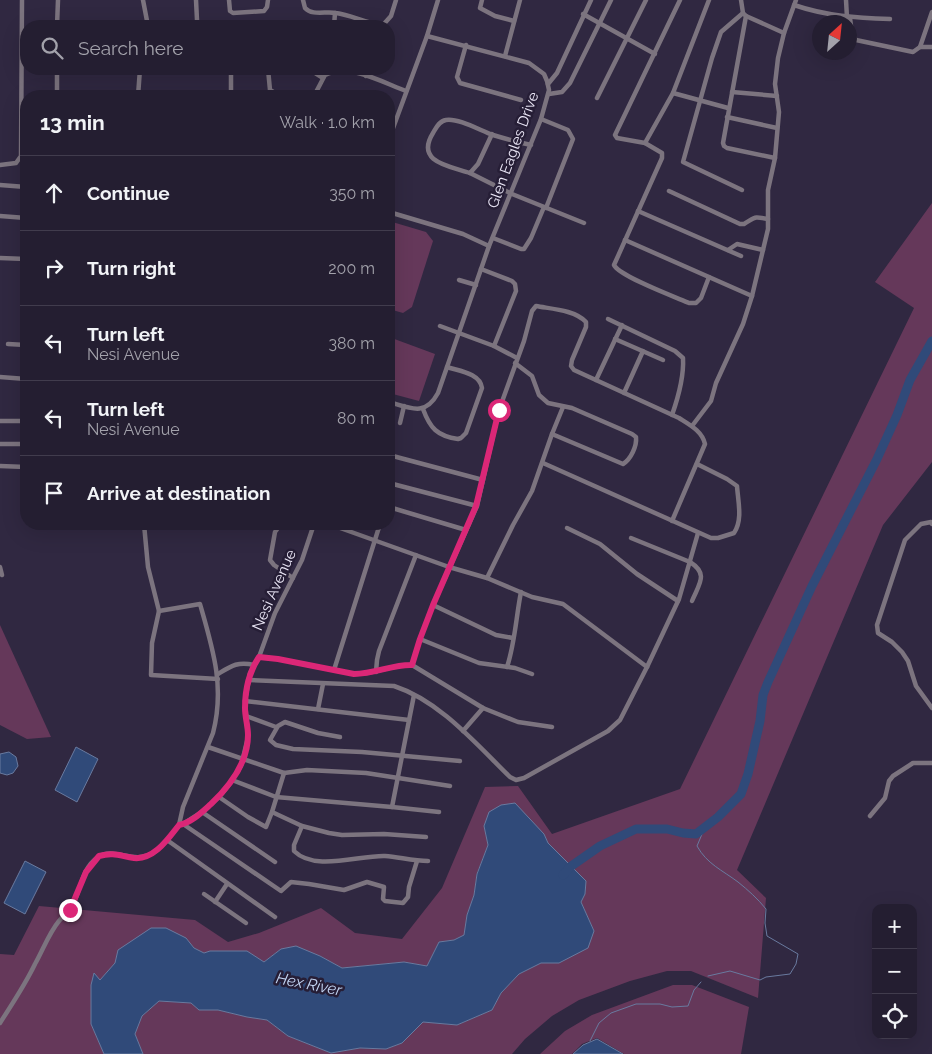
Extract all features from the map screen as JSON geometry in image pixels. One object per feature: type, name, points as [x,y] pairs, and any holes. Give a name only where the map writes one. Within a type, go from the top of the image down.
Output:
[{"type":"street","points":[[22,0],[22,20]]},
{"type":"street","points":[[57,20],[58,0]]},
{"type":"street","points":[[143,0],[147,20]]},
{"type":"street","points":[[196,0],[197,20]]},
{"type":"street","points":[[229,0],[230,11],[233,13],[264,11],[268,0]]},
{"type":"street","points":[[303,0],[305,8],[310,12],[335,12],[360,20]]},
{"type":"street","points":[[387,20],[391,16],[396,0]]},
{"type":"street","points":[[395,122],[427,36],[438,0]]},
{"type":"street","points":[[482,0],[480,8],[485,12],[514,21]]},
{"type":"street","points":[[505,56],[520,0]]},
{"type":"street","points":[[548,84],[557,73],[591,0]]},
{"type":"street","points":[[549,94],[562,92],[570,83],[611,0]]},
{"type":"street","points":[[597,98],[646,0]]},
{"type":"street","points":[[680,0],[615,135],[617,138],[645,143],[662,153],[662,158],[614,265],[616,270],[689,303],[696,303],[701,298],[709,277]]},
{"type":"street","points":[[645,143],[673,93],[709,0]]},
{"type":"street","points":[[741,0],[745,14],[728,108],[723,140],[724,146],[775,158]]},
{"type":"street","points":[[846,0],[848,15]]},
{"type":"street","points":[[692,426],[711,401],[716,383],[743,324],[752,296],[768,229],[768,190],[775,158],[778,128],[779,103],[775,84],[784,33],[795,2],[817,12],[832,15]]},
{"type":"street","points":[[334,20],[335,12]]},
{"type":"street","points":[[920,47],[932,12]]},
{"type":"street","points":[[583,14],[655,54]]},
{"type":"street","points":[[745,14],[784,33]]},
{"type":"street","points":[[742,190],[683,162],[721,32],[745,14]]},
{"type":"street","points":[[857,18],[890,19]]},
{"type":"street","name":"Glen Eagles Drive","points":[[423,409],[434,400],[489,246],[512,194],[549,94],[544,74],[529,63],[427,36]]},
{"type":"street","points":[[857,40],[913,52],[920,47],[932,47]]},
{"type":"street","points":[[466,45],[458,77],[460,83],[522,100]]},
{"type":"street","points":[[23,75],[23,90]]},
{"type":"street","points":[[57,75],[57,90]]},
{"type":"street","points":[[138,90],[140,75]]},
{"type":"street","points":[[230,75],[231,90]]},
{"type":"street","points":[[269,75],[270,90]]},
{"type":"street","points":[[318,75],[323,78]]},
{"type":"street","points":[[317,90],[326,75]]},
{"type":"street","points":[[362,75],[406,91]]},
{"type":"street","points":[[732,92],[777,96]]},
{"type":"street","points":[[673,93],[728,108]]},
{"type":"street","points":[[493,238],[524,249],[545,207],[574,138],[568,130],[541,118]]},
{"type":"street","points":[[727,118],[778,128]]},
{"type":"street","points":[[530,145],[454,120],[446,120],[439,123],[430,137],[428,153],[431,158],[446,165],[470,173],[512,194],[584,223]]},
{"type":"street","points":[[470,173],[478,164],[492,134]]},
{"type":"street","points":[[0,165],[16,163],[20,157]]},
{"type":"street","points":[[0,185],[20,187]]},
{"type":"street","points":[[669,190],[740,224],[744,224],[756,216],[768,219]]},
{"type":"street","points":[[638,210],[741,256]]},
{"type":"street","points":[[395,214],[463,234],[489,246]]},
{"type":"street","points":[[0,216],[20,218]]},
{"type":"street","points":[[625,240],[752,296]]},
{"type":"street","points":[[728,250],[737,244],[763,250]]},
{"type":"street","points":[[0,258],[20,259]]},
{"type":"street","points":[[482,269],[515,284],[516,291],[494,346]]},
{"type":"street","points":[[459,280],[476,285]]},
{"type":"street","points":[[412,665],[433,605],[476,506],[496,418],[524,341],[532,311],[536,306],[571,314],[586,322],[571,366],[574,370],[672,415],[692,426],[703,438],[705,444],[672,521]]},
{"type":"street","points":[[608,319],[675,351],[682,358],[683,365],[677,402],[672,415]]},
{"type":"street","points":[[596,380],[622,325]]},
{"type":"street","points":[[440,326],[494,346],[516,361],[532,376],[539,395],[548,403],[572,408],[632,434],[636,437],[636,443],[628,461],[623,464],[552,434]]},
{"type":"street","points":[[615,339],[663,360]]},
{"type":"street","points":[[8,344],[20,345]]},
{"type":"street","points":[[624,394],[643,351]]},
{"type":"street","points":[[395,404],[423,409],[428,423],[435,431],[458,439],[461,438],[466,433],[482,388],[481,382],[472,375],[447,367]]},
{"type":"street","points":[[0,376],[20,378]]},
{"type":"street","points":[[400,423],[404,406]]},
{"type":"street","points":[[487,578],[532,491],[563,407]]},
{"type":"street","points":[[0,421],[20,421]]},
{"type":"street","points":[[0,444],[20,444]]},
{"type":"street","points":[[395,457],[483,480]]},
{"type":"street","points":[[543,463],[711,538],[734,533],[738,523],[739,503],[737,486],[734,482],[697,464]]},
{"type":"street","points":[[0,466],[20,467]]},
{"type":"street","points":[[395,484],[476,506]]},
{"type":"street","points":[[395,509],[466,530]]},
{"type":"street","points":[[932,524],[931,522],[921,524],[905,540],[877,625],[878,633],[892,642],[908,661],[916,686],[932,708]]},
{"type":"street","points":[[567,528],[600,544],[636,574],[678,601]]},
{"type":"street","points":[[145,530],[148,567],[159,611],[152,643],[151,675],[218,677],[234,664],[244,662],[254,664]]},
{"type":"street","points":[[276,530],[270,560],[279,569],[293,578]]},
{"type":"street","name":"Nesi Avenue","points":[[0,1023],[26,982],[59,920],[70,910],[81,881],[92,862],[99,856],[107,854],[119,854],[135,858],[145,857],[158,849],[181,825],[202,812],[219,797],[232,780],[243,758],[248,737],[245,701],[254,664],[259,657],[275,613],[302,560],[312,530]]},
{"type":"street","points":[[347,530],[449,567],[487,578],[532,597],[563,604],[647,666]]},
{"type":"street","points":[[334,670],[378,530]]},
{"type":"street","points":[[249,680],[394,686],[414,695],[435,708],[463,731],[510,777],[516,780],[524,778],[586,744],[615,725],[622,716],[678,601],[698,533]]},
{"type":"street","points":[[631,538],[698,567],[702,572],[702,579],[692,601]]},
{"type":"street","points":[[376,672],[379,650],[416,555]]},
{"type":"street","points":[[0,567],[2,575]]},
{"type":"street","points":[[507,667],[513,646],[521,592]]},
{"type":"street","points":[[159,611],[200,604],[218,677],[216,722],[208,747],[183,807],[181,825],[280,891],[291,882],[347,890],[370,882],[384,888],[384,901],[403,903],[408,898],[409,886],[417,861]]},
{"type":"street","points":[[433,605],[496,635],[513,638]]},
{"type":"street","points":[[420,639],[479,663],[507,667],[532,674]]},
{"type":"street","points":[[259,657],[354,674],[412,665],[484,708],[518,722],[552,727]]},
{"type":"street","points":[[318,709],[323,684]]},
{"type":"street","points":[[392,807],[414,695]]},
{"type":"street","points":[[245,701],[409,720]]},
{"type":"street","points":[[463,731],[484,708]]},
{"type":"street","points":[[246,716],[276,727]]},
{"type":"street","points":[[340,738],[285,722],[280,723],[270,737],[272,743],[293,749],[460,761]]},
{"type":"street","points":[[208,747],[284,773],[308,770],[366,773],[450,786]]},
{"type":"street","points":[[870,816],[885,798],[892,776],[912,763],[932,763]]},
{"type":"street","points":[[219,797],[266,827],[284,773]]},
{"type":"street","points":[[232,780],[276,797],[439,812]]},
{"type":"street","points":[[202,812],[275,862]]},
{"type":"street","points":[[272,812],[302,826],[342,835],[384,834],[426,837]]},
{"type":"street","points":[[302,826],[294,845],[294,851],[312,860],[343,861],[382,856],[428,861]]},
{"type":"street","points":[[168,840],[275,917]]},
{"type":"street","points":[[215,902],[228,884]]},
{"type":"street","points":[[204,894],[246,923]]},
{"type":"shaded area","points":[[932,203],[932,462],[883,525],[737,870],[766,898],[758,998],[691,971],[667,971],[630,981],[579,1000],[552,1016],[525,1039],[512,1054],[143,1054],[135,1034],[142,1016],[159,1001],[191,1003],[199,1010],[218,1010],[267,1020],[288,1036],[331,1053],[360,1048],[386,1049],[402,1043],[423,1022],[457,1025],[492,1010],[501,993],[519,974],[541,963],[559,963],[594,931],[581,902],[585,894],[586,881],[548,843],[544,834],[484,826],[488,845],[477,873],[474,895],[467,915],[464,936],[454,940],[439,942],[427,966],[404,962],[342,968],[320,956],[281,949],[264,962],[211,951],[204,953],[194,948],[186,938],[115,963],[100,981],[94,974],[91,985],[91,1024],[104,1054],[0,1054],[0,954],[14,955],[39,906],[195,920],[228,942],[259,933],[321,908],[355,933],[402,939],[442,888],[485,787],[518,786],[552,834],[680,789],[914,308],[875,282]]},
{"type":"shaded area","points":[[395,223],[426,232],[433,241],[412,307],[403,313],[395,311]]},
{"type":"shaded area","points":[[395,339],[435,354],[419,401],[395,395]]},
{"type":"shaded area","points":[[0,625],[51,737],[27,739],[0,725]]},
{"type":"shaded area","points":[[673,985],[692,985],[749,1007],[741,1054],[624,1054],[597,1038],[582,1044],[572,1054],[540,1054],[565,1031],[592,1015]]},
{"type":"water","points":[[76,747],[98,759],[77,802],[55,790]]},
{"type":"water","points":[[9,752],[16,757],[18,766],[13,773],[7,775],[0,773],[0,754]]},
{"type":"water","name":"Hex River","points":[[515,803],[544,834],[548,843],[586,881],[585,894],[581,902],[594,931],[588,948],[559,963],[541,963],[519,974],[501,993],[492,1010],[457,1025],[423,1022],[402,1043],[386,1049],[360,1048],[331,1053],[288,1036],[267,1020],[218,1010],[199,1010],[191,1003],[159,1001],[142,1016],[135,1034],[143,1054],[104,1054],[91,1024],[91,985],[94,973],[100,980],[115,963],[118,950],[151,928],[166,928],[186,938],[194,948],[204,953],[210,951],[247,951],[264,962],[281,949],[296,946],[342,968],[404,962],[427,966],[439,942],[454,940],[464,935],[477,874],[488,845],[484,826],[489,812],[501,805]]},
{"type":"water","points":[[25,861],[46,872],[25,914],[4,903]]},
{"type":"water","points":[[597,1039],[623,1054],[573,1054],[583,1045]]},
{"type":"waterway","points":[[563,875],[570,867],[600,846],[636,829],[667,829],[696,834],[718,817],[741,794],[748,774],[760,721],[763,695],[768,682],[812,586],[877,459],[910,380],[932,341]]},
{"type":"waterway","points":[[705,827],[697,846],[705,858],[738,882],[766,909],[765,923],[767,936],[798,954],[796,964],[790,974],[766,977],[760,980],[730,971],[708,976]]},
{"type":"waterway","points":[[590,1041],[599,1023],[611,1013],[636,1004],[660,1004],[672,1007],[688,1006],[694,990],[701,982]]},
{"type":"route","points":[[70,910],[81,881],[92,862],[99,856],[119,854],[135,858],[152,854],[168,840],[179,825],[202,812],[228,786],[241,766],[246,748],[248,737],[245,710],[246,692],[250,673],[259,657],[354,674],[366,674],[404,665],[412,665],[433,605],[476,506],[499,410]]}]
